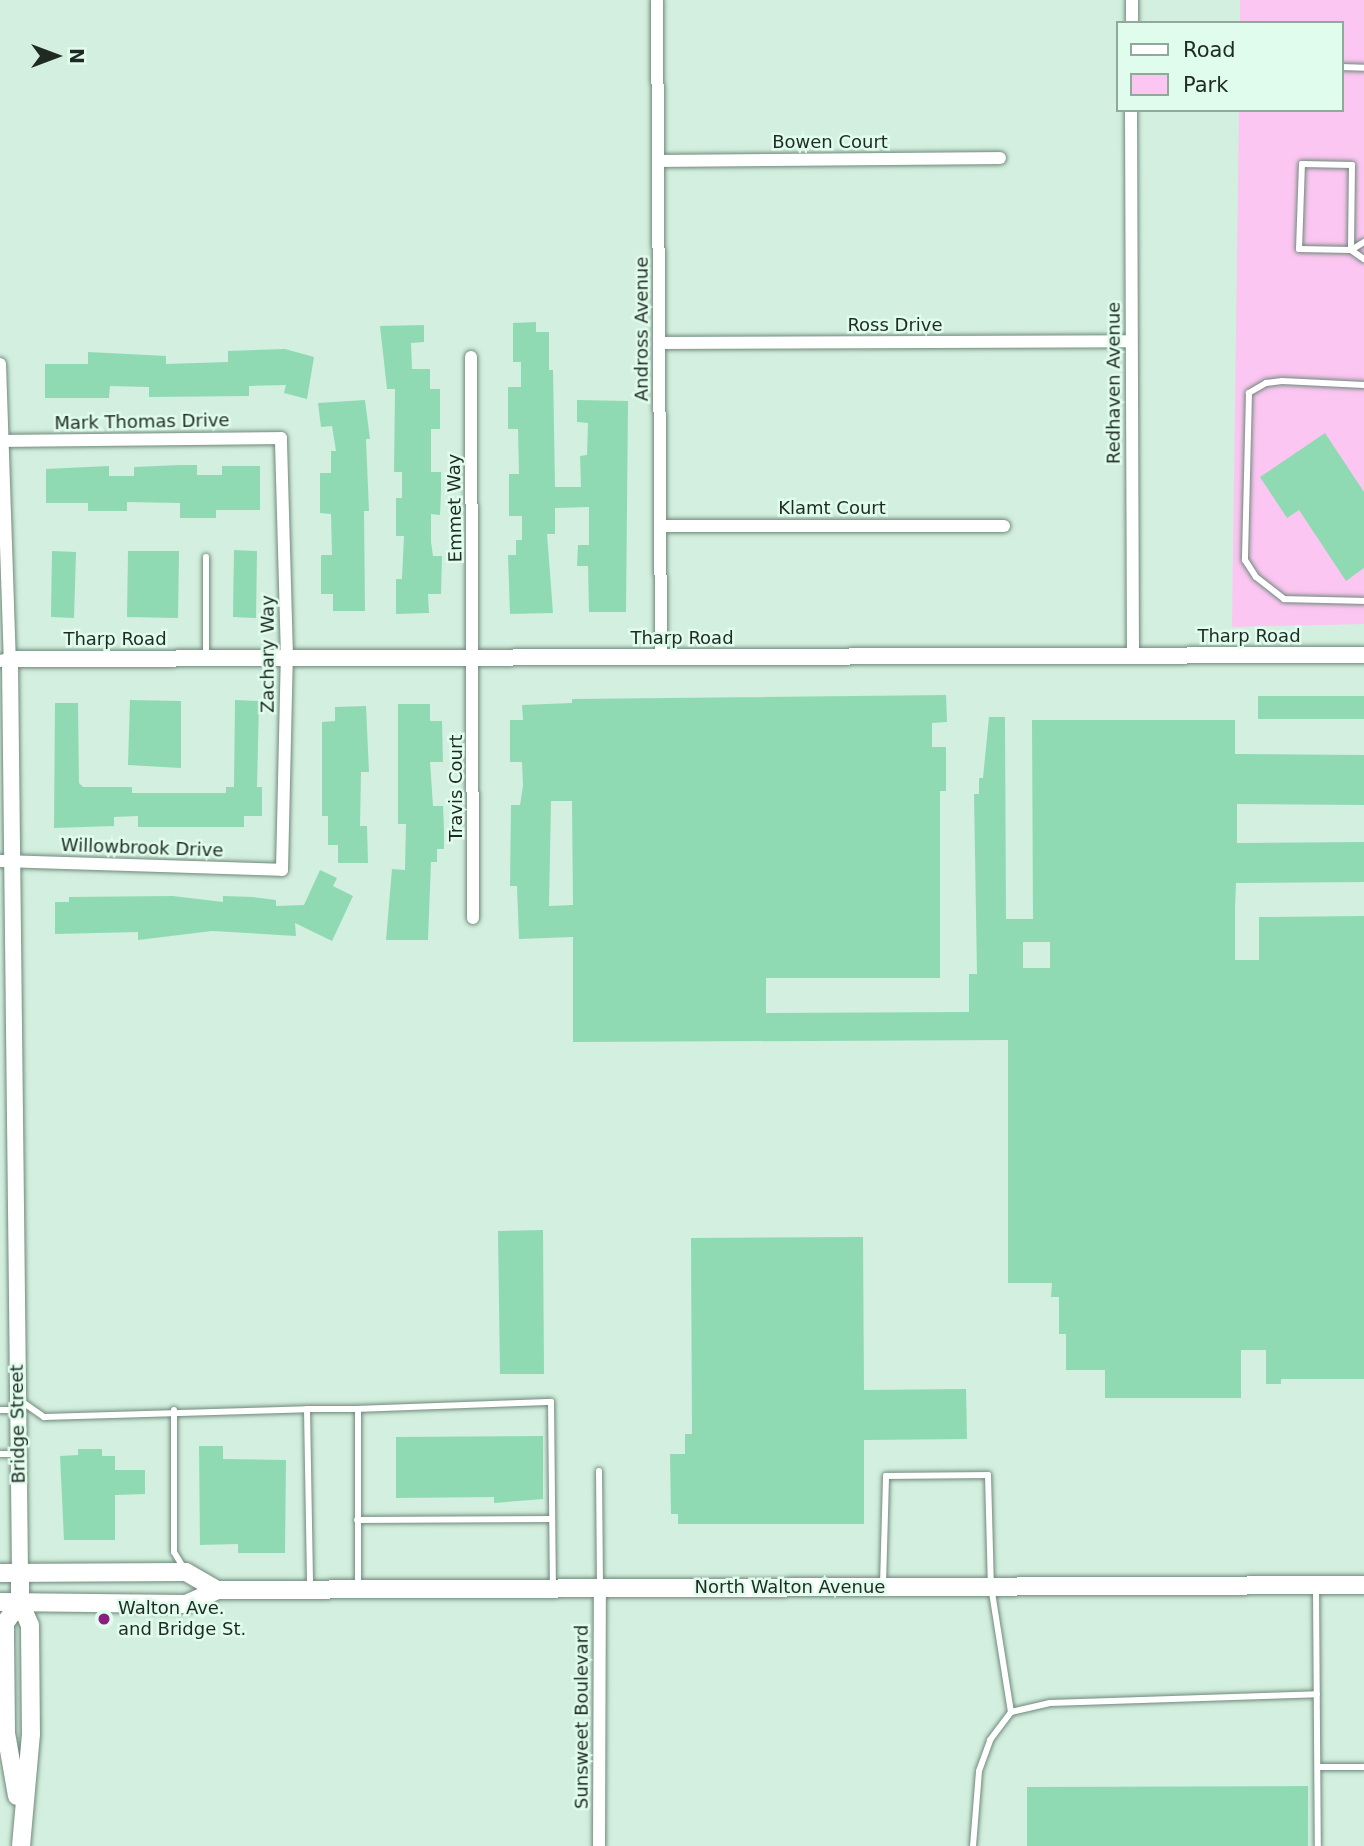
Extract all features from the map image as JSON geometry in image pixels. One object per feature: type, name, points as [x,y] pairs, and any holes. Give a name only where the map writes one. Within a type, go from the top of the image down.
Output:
[{"type":"main road","points":[[0,1573],[186,1572],[217,1590]]},
{"type":"main road","name":"Bridge Street","points":[[20,1573],[20,1602],[30,1625],[31,1734],[20,1812],[20,1846]]},
{"type":"main road","name":"North Walton Avenue","points":[[0,1602],[186,1604],[217,1590],[1364,1586]]},
{"type":"main road","name":"Bridge Street","points":[[20,1602],[5,1623],[6,1733],[20,1812]]},
{"type":"street","name":"Andross Avenue","points":[[657,0],[661,658]]},
{"type":"street","points":[[1132,0],[1132,21]]},
{"type":"street","name":"Redhaven Avenue","points":[[1131,112],[1133,655]]},
{"type":"street","name":"Bowen Court","points":[[660,161],[1000,158]]},
{"type":"street","name":"Ross Drive","points":[[659,344],[1131,341]]},
{"type":"street","name":"Emmet Way","points":[[471,357],[474,659]]},
{"type":"street","name":"Bridge Street","points":[[0,364],[6,862],[20,1573]]},
{"type":"street","name":"Mark Thomas Drive","points":[[3,441],[281,438]]},
{"type":"street","name":"Zachary Way","points":[[281,438],[287,657],[282,870]]},
{"type":"street","name":"Klamt Court","points":[[660,526],[1004,526]]},
{"type":"street","name":"Tharp Road","points":[[5,660],[1364,655]]},
{"type":"street","name":"Travis Court","points":[[473,918],[474,659]]},
{"type":"street","name":"Willowbrook Drive","points":[[6,862],[282,870]]},
{"type":"street","name":"Sunsweet Boulevard","points":[[599,1846],[600,1587]]},
{"type":"lane","points":[[1343,67],[1364,68]]},
{"type":"lane","points":[[1351,250],[1352,165],[1301,164],[1299,249],[1351,250],[1364,243]]},
{"type":"lane","points":[[1351,250],[1364,259]]},
{"type":"lane","points":[[1364,385],[1282,381],[1266,383],[1249,393],[1245,559],[1256,577],[1284,599],[1364,601]]},
{"type":"lane","points":[[206,557],[206,658]]},
{"type":"lane","points":[[0,1410],[17,1404],[44,1417],[174,1410],[358,1409],[551,1402],[553,1588]]},
{"type":"lane","points":[[307,1409],[310,1590]]},
{"type":"lane","points":[[358,1409],[358,1589]]},
{"type":"lane","points":[[174,1410],[174,1552],[186,1572]]},
{"type":"lane","points":[[0,1454],[18,1454]]},
{"type":"lane","points":[[599,1471],[600,1587]]},
{"type":"lane","points":[[883,1587],[886,1476],[988,1475],[990,1586],[1011,1712]]},
{"type":"lane","points":[[357,1520],[552,1519]]},
{"type":"lane","points":[[1316,1586],[1318,1846]]},
{"type":"lane","points":[[973,1846],[979,1771],[989,1740],[1011,1712],[1050,1703],[1317,1694]]},
{"type":"lane","points":[[1318,1767],[1364,1767]]},
{"type":"green space","points":[[1240,0],[1364,0],[1364,624],[1232,627],[1239,112],[1343,112],[1343,21],[1240,21]]},
{"type":"building","points":[[536,322],[536,332],[549,332],[549,370],[553,370],[555,487],[581,487],[580,456],[587,455],[588,423],[577,422],[577,400],[628,401],[626,612],[589,612],[588,566],[577,566],[578,545],[589,545],[589,507],[555,508],[555,534],[547,534],[553,613],[510,614],[508,555],[516,555],[516,540],[522,540],[522,516],[509,516],[509,474],[519,474],[518,429],[508,429],[508,387],[521,387],[521,362],[513,362],[513,323]]},
{"type":"building","points":[[424,325],[424,342],[411,343],[412,369],[430,369],[430,389],[440,389],[440,429],[431,429],[431,472],[441,472],[440,515],[431,514],[431,542],[433,556],[442,556],[441,594],[428,594],[429,613],[396,614],[396,579],[402,579],[404,536],[396,536],[396,498],[402,498],[402,472],[394,472],[395,389],[387,389],[380,326]]},
{"type":"building","points":[[285,349],[314,357],[307,399],[284,393],[286,385],[249,386],[249,396],[149,397],[149,387],[110,386],[109,398],[45,398],[45,364],[88,364],[88,352],[166,356],[166,364],[228,362],[228,351]]},
{"type":"building","points":[[365,400],[370,439],[366,439],[369,511],[364,511],[365,611],[333,611],[333,594],[321,594],[321,555],[332,555],[331,514],[320,513],[320,473],[331,473],[331,451],[336,451],[332,426],[321,427],[318,403]]},
{"type":"building","points":[[1325,433],[1364,492],[1364,568],[1346,581],[1299,510],[1287,518],[1260,477]]},
{"type":"building","points":[[197,465],[197,475],[222,475],[222,466],[260,466],[260,510],[216,510],[216,518],[180,518],[180,503],[127,502],[127,511],[88,511],[88,503],[46,503],[46,469],[109,466],[109,476],[134,476],[134,467]]},
{"type":"building","points":[[234,550],[257,551],[256,618],[233,617]]},
{"type":"building","points":[[52,551],[76,552],[74,618],[51,617]]},
{"type":"building","points":[[128,551],[179,551],[178,618],[127,617]]},
{"type":"building","points":[[946,695],[947,722],[932,723],[932,747],[946,747],[946,791],[940,791],[940,978],[766,978],[766,1013],[969,1012],[969,974],[977,974],[974,794],[979,794],[979,778],[983,778],[989,717],[1005,717],[1006,919],[1033,919],[1032,720],[1235,720],[1235,754],[1364,755],[1364,805],[1237,804],[1237,843],[1364,842],[1364,882],[1236,883],[1235,960],[1259,960],[1259,917],[1364,916],[1364,1379],[1281,1379],[1281,1384],[1266,1384],[1266,1350],[1241,1350],[1241,1398],[1105,1398],[1105,1370],[1066,1370],[1066,1334],[1059,1334],[1059,1297],[1051,1297],[1052,1283],[1008,1283],[1008,1040],[573,1042],[573,937],[519,939],[517,886],[510,886],[511,805],[520,805],[523,786],[522,762],[510,762],[510,720],[523,720],[522,705],[572,703],[572,699]],"holes":[[[551,801],[572,801],[573,905],[549,906]],[[1023,942],[1050,942],[1050,968],[1023,968]]]},
{"type":"building","points":[[1258,696],[1364,696],[1364,719],[1258,719]]},
{"type":"building","points":[[130,700],[181,701],[181,768],[128,765]]},
{"type":"building","points":[[235,700],[259,701],[257,787],[262,787],[262,816],[244,816],[244,827],[138,827],[138,816],[114,817],[114,826],[54,828],[55,703],[78,703],[79,783],[83,787],[132,787],[132,793],[226,793],[226,787],[234,787]]},
{"type":"building","points":[[398,704],[430,704],[430,721],[442,721],[443,762],[430,762],[433,806],[443,806],[444,849],[437,849],[437,862],[431,862],[428,940],[386,940],[392,869],[405,870],[406,824],[398,824]]},
{"type":"building","points":[[366,706],[369,772],[361,772],[360,826],[367,826],[368,863],[338,863],[338,845],[328,845],[328,816],[322,816],[322,722],[335,721],[335,707]]},
{"type":"building","points":[[320,870],[337,878],[333,886],[353,896],[332,941],[295,923],[296,936],[212,931],[138,940],[138,932],[55,934],[55,902],[69,902],[69,897],[173,896],[223,902],[223,896],[253,897],[276,900],[276,906],[304,905]]},
{"type":"building","points":[[543,1230],[544,1374],[500,1374],[498,1231]]},
{"type":"building","points":[[863,1237],[864,1390],[966,1389],[967,1439],[864,1440],[864,1524],[678,1524],[678,1514],[671,1514],[670,1454],[685,1454],[685,1434],[692,1434],[691,1238]]},
{"type":"building","points":[[543,1436],[543,1499],[494,1503],[494,1497],[396,1498],[396,1437]]},
{"type":"building","points":[[199,1446],[223,1446],[223,1459],[286,1460],[285,1553],[238,1553],[238,1544],[200,1545]]},
{"type":"building","points":[[78,1449],[102,1449],[102,1456],[115,1456],[115,1470],[145,1470],[145,1494],[115,1495],[115,1540],[64,1540],[60,1456],[78,1455]]},
{"type":"building","points":[[1308,1786],[1308,1846],[1027,1846],[1027,1787]]},
{"type":"place","name":"Walton Ave. and Bridge St.","points":[[104,1619]]}]
